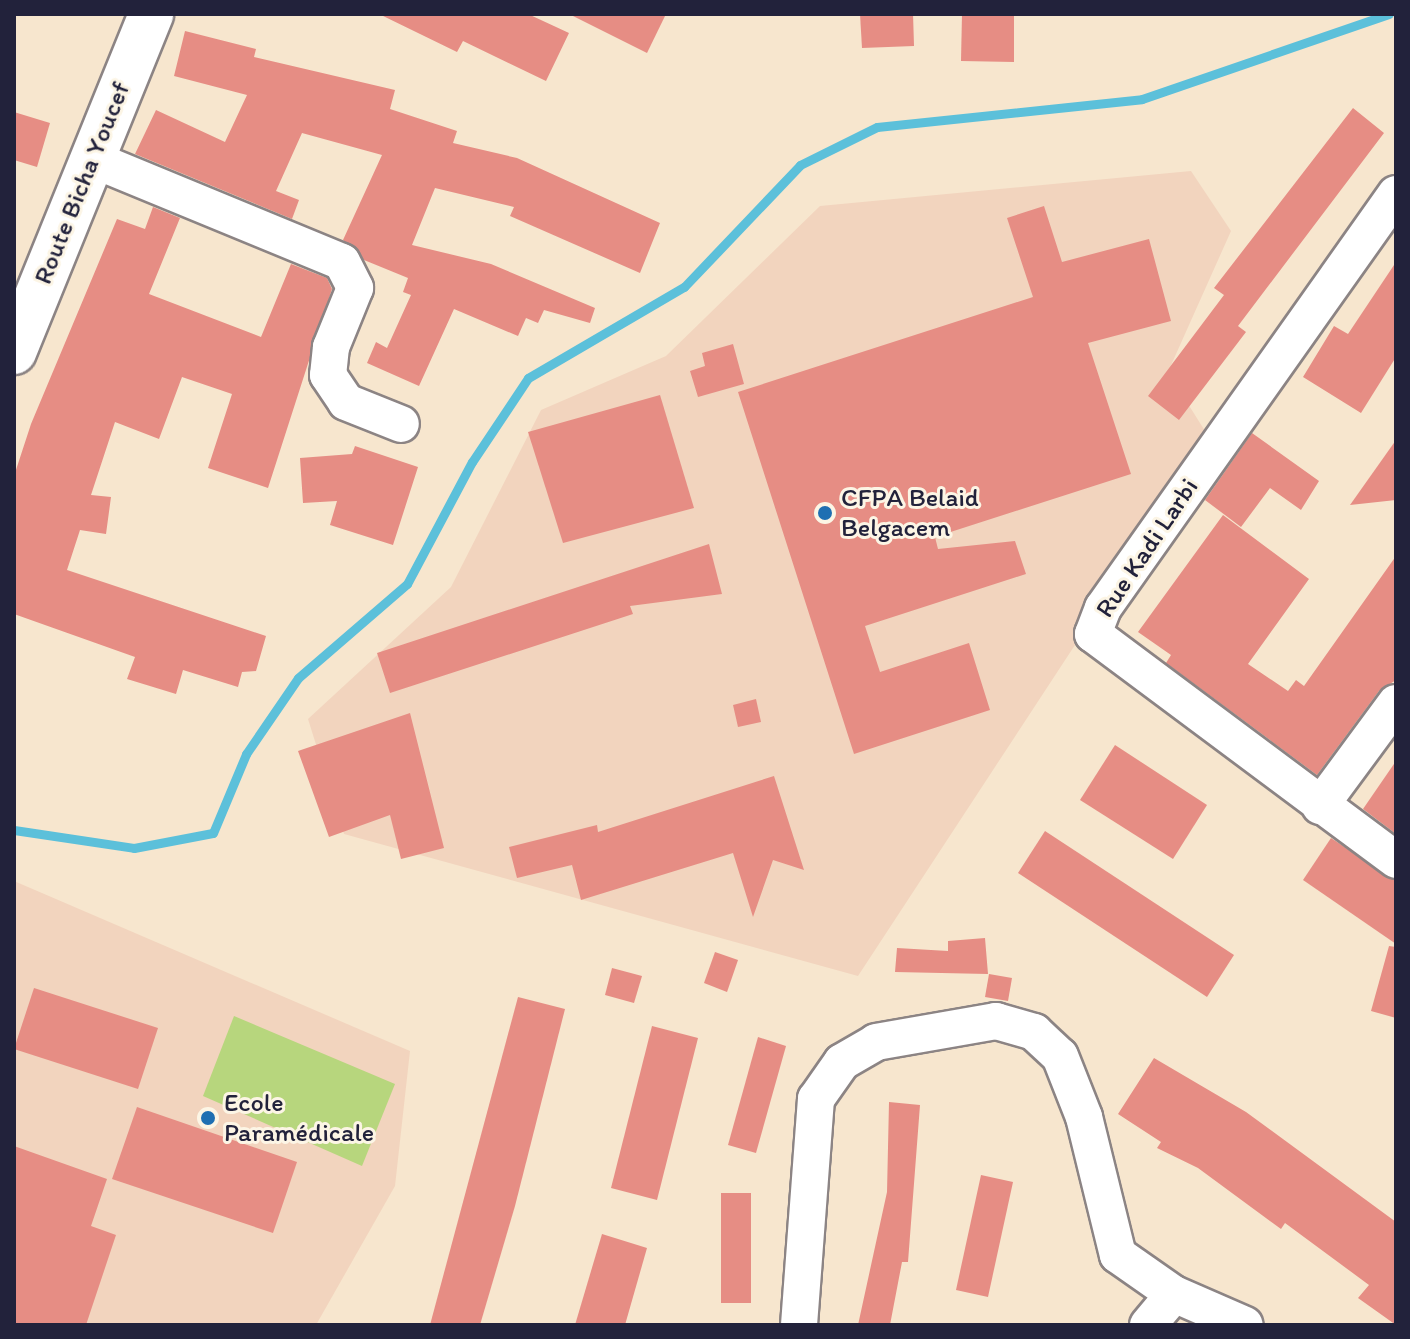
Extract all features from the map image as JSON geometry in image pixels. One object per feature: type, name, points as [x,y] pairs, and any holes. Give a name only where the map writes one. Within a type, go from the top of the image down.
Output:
[{"type":"main road","name":"Route Bicha Youcef","points":[[14,352],[151,14]]},
{"type":"street","points":[[92,159],[342,262],[355,288],[331,347],[328,375],[346,402],[401,424]]},
{"type":"street","name":"Rue Kadi Larbi","points":[[1396,194],[1103,608],[1093,634],[1396,860]]},
{"type":"street","points":[[1320,806],[1396,703]]},
{"type":"street","points":[[799,1325],[816,1099],[842,1062],[876,1042],[996,1021],[1034,1032],[1060,1056],[1118,1255],[1174,1294],[1245,1325]]},
{"type":"street","points":[[1148,1325],[1174,1294]]},
{"type":"shaded area","name":"CFPA Belaid Belgacem","points":[[1191,171],[1231,231],[1168,372],[1210,439],[858,976],[344,834],[308,719],[451,587],[541,410],[666,356],[820,206]]},
{"type":"shaded area","name":"Ecole Paramédicale","points":[[14,881],[410,1051],[395,1186],[316,1325],[14,1325]]},
{"type":"green space","points":[[234,1016],[395,1084],[362,1166],[203,1096]]},
{"type":"building","points":[[379,14],[528,14],[569,33],[546,81],[463,41],[457,52]]},
{"type":"building","points":[[569,14],[666,14],[647,53]]},
{"type":"building","points":[[860,14],[913,14],[914,46],[862,48]]},
{"type":"building","points":[[962,14],[1014,14],[1014,62],[961,61]]},
{"type":"building","points":[[185,31],[256,49],[254,57],[395,90],[390,109],[457,131],[453,143],[517,158],[660,223],[640,273],[510,216],[514,207],[435,188],[412,245],[491,264],[595,308],[590,323],[544,310],[538,323],[526,318],[518,336],[454,309],[419,386],[367,363],[376,342],[387,348],[411,295],[403,292],[408,278],[364,260],[343,240],[382,155],[302,133],[276,191],[299,200],[292,219],[135,154],[156,110],[225,142],[247,95],[174,76]]},
{"type":"building","points":[[1353,108],[1384,133],[1238,326],[1246,332],[1179,420],[1148,396],[1224,295],[1214,288]]},
{"type":"building","points":[[14,112],[50,123],[37,167],[14,160]]},
{"type":"building","points":[[1044,206],[1062,262],[1149,239],[1171,321],[1088,343],[1131,474],[935,537],[938,549],[1015,541],[1026,574],[865,626],[880,672],[969,643],[990,710],[854,754],[738,392],[1033,297],[1007,218]]},
{"type":"building","points":[[153,207],[180,218],[149,294],[261,337],[291,264],[327,278],[332,289],[268,488],[208,468],[232,394],[182,377],[159,439],[115,422],[91,495],[111,497],[106,534],[80,530],[67,570],[266,636],[256,671],[242,672],[238,687],[183,670],[176,694],[127,679],[135,657],[14,614],[14,476],[31,424],[117,219],[145,229]]},
{"type":"building","points":[[1396,262],[1396,357],[1361,413],[1303,377],[1334,326],[1348,334]]},
{"type":"building","points":[[733,344],[744,384],[698,397],[690,371],[705,366],[702,353]]},
{"type":"building","points":[[660,395],[694,508],[563,543],[528,432]]},
{"type":"building","points":[[1252,433],[1319,481],[1301,510],[1270,488],[1241,527],[1205,500]]},
{"type":"building","points":[[1396,440],[1396,500],[1350,505]]},
{"type":"building","points":[[355,446],[418,467],[393,545],[330,525],[337,501],[303,503],[300,458],[352,454]]},
{"type":"building","points":[[1223,515],[1309,579],[1248,664],[1288,691],[1296,680],[1304,686],[1396,556],[1396,680],[1379,691],[1317,775],[1166,663],[1171,655],[1138,632]]},
{"type":"building","points":[[709,544],[722,594],[630,606],[633,614],[390,693],[377,653]]},
{"type":"building","points":[[756,699],[761,722],[738,727],[733,705]]},
{"type":"building","points":[[410,713],[444,848],[401,859],[390,815],[329,837],[298,751]]},
{"type":"building","points":[[1115,745],[1207,805],[1173,859],[1080,800]]},
{"type":"building","points":[[1396,761],[1396,834],[1363,809]]},
{"type":"building","points":[[774,776],[804,870],[773,860],[753,917],[733,853],[581,900],[572,865],[517,878],[509,847],[597,825],[598,832]]},
{"type":"building","points":[[1045,831],[1234,955],[1207,997],[1018,873]]},
{"type":"building","points":[[1331,838],[1396,881],[1396,944],[1303,880]]},
{"type":"building","points":[[985,938],[988,974],[895,972],[897,948],[948,951],[948,941]]},
{"type":"building","points":[[1389,946],[1396,947],[1396,1018],[1371,1011]]},
{"type":"building","points":[[715,952],[738,960],[727,992],[704,983]]},
{"type":"building","points":[[612,968],[642,976],[634,1003],[605,995]]},
{"type":"building","points":[[989,974],[1012,978],[1008,1001],[985,997]]},
{"type":"building","points":[[34,988],[158,1028],[138,1089],[14,1049]]},
{"type":"building","points":[[518,997],[565,1009],[515,1206],[480,1325],[430,1325]]},
{"type":"building","points":[[652,1026],[698,1038],[657,1200],[611,1188]]},
{"type":"building","points":[[758,1037],[786,1046],[756,1153],[728,1145]]},
{"type":"building","points":[[1154,1058],[1246,1112],[1396,1222],[1396,1325],[1358,1298],[1369,1285],[1285,1223],[1281,1229],[1198,1168],[1157,1148],[1161,1142],[1118,1114]]},
{"type":"building","points":[[889,1102],[920,1105],[908,1262],[902,1262],[890,1325],[858,1325],[887,1192]]},
{"type":"building","points":[[137,1107],[297,1162],[273,1233],[112,1179]]},
{"type":"building","points":[[14,1146],[107,1179],[91,1226],[116,1235],[86,1325],[14,1325]]},
{"type":"building","points":[[981,1175],[1013,1182],[988,1297],[956,1290]]},
{"type":"building","points":[[721,1193],[751,1193],[751,1303],[721,1303]]},
{"type":"building","points":[[602,1234],[647,1248],[625,1325],[575,1325]]},
{"type":"waterway","points":[[14,830],[134,848],[213,833],[246,754],[298,678],[407,584],[472,462],[528,378],[684,287],[800,165],[877,127],[1142,99],[1389,14]]},
{"type":"place","name":"CFPA Belaid Belgacem","points":[[825,513]]},
{"type":"place","name":"Ecole Paramédicale","points":[[208,1118]]}]
